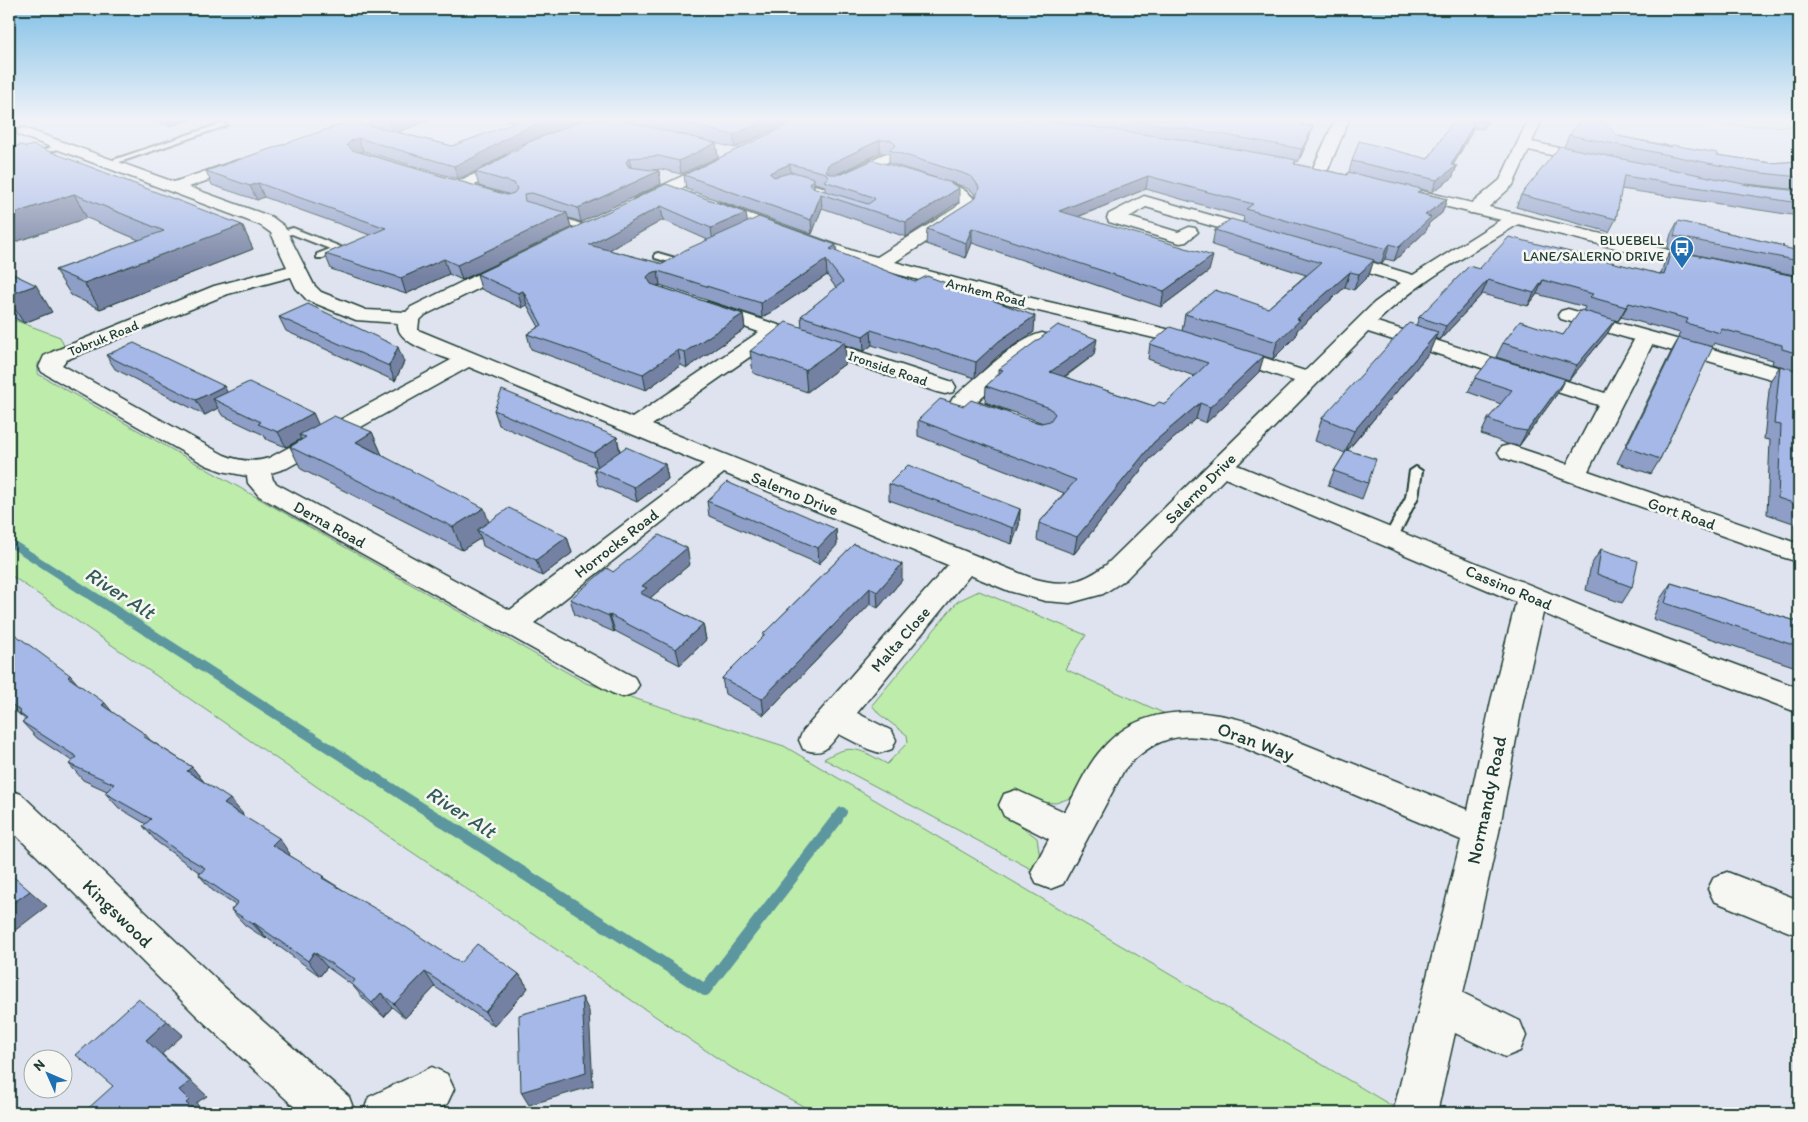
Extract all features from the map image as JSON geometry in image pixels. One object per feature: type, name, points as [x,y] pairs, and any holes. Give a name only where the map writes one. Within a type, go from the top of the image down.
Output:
[{"type":"street","points":[[134,172],[266,221],[280,233],[306,288],[322,300],[363,316],[410,318],[423,308],[526,258]]},
{"type":"street","points":[[174,187],[216,172]]},
{"type":"street","points":[[460,186],[490,172]]},
{"type":"street","points":[[624,210],[681,190],[703,172]]},
{"type":"street","points":[[829,187],[858,172]]},
{"type":"street","points":[[1476,209],[1507,182],[1511,172]]},
{"type":"street","points":[[878,264],[961,212],[969,204],[967,197],[960,193],[906,176]]},
{"type":"street","points":[[442,181],[485,194]]},
{"type":"street","points":[[1394,189],[1725,268]]},
{"type":"street","name":"Arnhem Road","points":[[681,190],[758,227],[821,247],[1011,299],[1190,340],[1309,379]]},
{"type":"street","points":[[1180,238],[1115,218],[1144,201],[1273,239]]},
{"type":"street","name":"Salerno Drive","points":[[410,318],[406,329],[411,335],[468,359],[1026,586],[1046,592],[1067,593],[1091,589],[1100,585],[1116,572],[1363,324],[1414,281],[1514,219]]},
{"type":"street","points":[[570,236],[595,224]]},
{"type":"street","points":[[1320,252],[1414,281]]},
{"type":"street","name":"Tobruk Road","points":[[257,469],[238,469],[215,460],[53,370],[50,365],[55,358],[66,353],[221,290],[297,270]]},
{"type":"street","name":"Ironside Road","points":[[690,303],[775,330],[927,388]]},
{"type":"street","points":[[1021,425],[961,403],[1007,363],[1059,327],[1074,313]]},
{"type":"street","points":[[1568,315],[1799,380]]},
{"type":"street","points":[[1363,324],[1611,402]]},
{"type":"street","points":[[634,427],[775,330]]},
{"type":"street","points":[[1573,475],[1646,337]]},
{"type":"street","points":[[257,469],[283,460],[468,359]]},
{"type":"street","name":"Gort Road","points":[[1510,452],[1792,551]]},
{"type":"street","name":"Horrocks Road","points":[[512,624],[721,463]]},
{"type":"street","name":"Cassino Road","points":[[1221,467],[1691,662],[1799,701]]},
{"type":"street","name":"Derna Road","points":[[257,469],[261,483],[268,490],[623,686]]},
{"type":"street","name":"Malta Close","points":[[880,740],[825,728],[966,562]]},
{"type":"street","name":"Normandy Road","points":[[1424,1110],[1441,1004],[1480,832],[1507,700],[1532,597]]},
{"type":"street","name":"Oran Way","points":[[1050,872],[1112,760],[1121,749],[1144,732],[1159,727],[1190,723],[1217,725],[1243,733],[1480,832]]},
{"type":"street","points":[[1016,804],[1072,833]]},
{"type":"street","name":"Kingswood","points":[[15,823],[333,1113]]},
{"type":"street","points":[[1727,889],[1799,918]]},
{"type":"street","points":[[1441,1004],[1505,1036]]},
{"type":"street","points":[[385,1113],[432,1089]]},
{"type":"lane","points":[[790,182],[829,187]]},
{"type":"lane","points":[[829,187],[816,197],[836,203]]},
{"type":"lane","points":[[541,214],[595,224]]},
{"type":"lane","points":[[280,233],[293,231],[338,248],[320,256]]},
{"type":"lane","points":[[658,256],[682,261],[662,270]]},
{"type":"lane","points":[[1391,538],[1412,497],[1416,471]]},
{"type":"green space","points":[[9,318],[60,337],[65,348],[38,363],[38,374],[586,683],[784,746],[1404,1113],[816,1113],[732,1068],[397,842],[9,574]]},
{"type":"green space","points":[[979,591],[1086,635],[1065,669],[1170,716],[1087,781],[1070,798],[1056,803],[1041,802],[1020,792],[1008,816],[1037,838],[1040,858],[1033,870],[824,759],[849,749],[863,752],[887,764],[908,742],[907,735],[879,714],[872,705],[958,601]]},
{"type":"building","points":[[9,172],[104,172],[242,225],[84,283],[55,270],[164,231],[74,194],[9,215]]},
{"type":"building","points":[[210,172],[429,172],[507,195],[514,193],[517,189],[514,183],[476,172],[656,172],[578,208],[532,193],[524,194],[525,201],[567,213],[457,265],[444,259],[401,278],[325,254],[386,228],[258,183],[250,186]]},
{"type":"building","points":[[689,172],[770,172],[769,173],[774,177],[794,172],[814,178],[809,183],[812,187],[868,204],[875,199],[873,197],[824,181],[828,177],[823,172],[842,174],[846,172],[916,172],[949,182],[959,188],[906,222],[821,194],[811,220],[684,175]]},
{"type":"building","points":[[960,172],[1334,172],[1347,175],[1350,172],[1422,189],[1417,192],[1447,199],[1425,215],[1431,217],[1399,247],[1390,244],[1386,249],[1246,209],[1253,204],[1148,176],[1059,211],[1213,256],[1164,291],[972,228],[966,243],[927,229],[976,198],[979,187],[972,177]]},
{"type":"building","points":[[1403,172],[1448,172],[1437,180]]},
{"type":"building","points":[[1539,172],[1687,172],[1753,186],[1799,191],[1799,203],[1624,176],[1616,219],[1521,195]]},
{"type":"building","points":[[1756,172],[1799,172],[1799,177]]},
{"type":"building","points":[[666,184],[746,213],[711,228],[661,206],[589,245],[663,264],[685,250],[759,217],[836,245],[830,249],[915,282],[927,276],[1035,316],[999,341],[976,362],[871,330],[863,336],[801,316],[843,282],[826,260],[761,303],[658,271],[651,273],[647,277],[651,284],[743,314],[685,352],[678,350],[643,374],[527,334],[542,325],[523,291],[518,293],[477,274]]},
{"type":"building","points":[[1231,219],[1374,260],[1359,274],[1350,272],[1297,319],[1300,320],[1277,342],[1185,314],[1215,290],[1268,308],[1321,263],[1215,230]]},
{"type":"building","points":[[1678,221],[1784,246],[1782,247],[1799,251],[1799,261],[1674,236]]},
{"type":"building","points":[[1509,237],[1664,275],[1671,250],[1799,277],[1799,354],[1782,349],[1782,345],[1722,329],[1720,333],[1686,323],[1688,319],[1629,303],[1626,307],[1590,297],[1593,294],[1543,280],[1534,293],[1488,280],[1446,326],[1419,317],[1469,266],[1479,269]]},
{"type":"building","points":[[9,272],[36,285],[9,295]]},
{"type":"building","points":[[308,304],[398,347],[389,366],[279,317]]},
{"type":"building","points":[[1581,310],[1615,320],[1577,365],[1503,343],[1520,321],[1563,335]]},
{"type":"building","points":[[786,322],[845,342],[805,370],[750,351]]},
{"type":"building","points":[[1409,323],[1438,332],[1354,431],[1322,418],[1406,326]]},
{"type":"building","points":[[1058,325],[1097,339],[1050,372],[1154,406],[1159,402],[1165,404],[1208,363],[1150,344],[1170,327],[1264,356],[1210,407],[1200,403],[1154,442],[1077,537],[1039,523],[1076,480],[918,420],[940,399],[964,406],[971,400],[1032,421],[1041,423],[1050,421],[1055,414],[1050,408],[986,386],[1003,370],[999,369]]},
{"type":"building","points":[[1679,338],[1713,347],[1660,459],[1626,447]]},
{"type":"building","points":[[134,343],[224,386],[196,400],[106,355]]},
{"type":"building","points":[[1492,357],[1565,379],[1527,431],[1514,429],[1488,419],[1512,390],[1475,378]]},
{"type":"building","points":[[1780,366],[1799,371],[1799,505],[1778,498],[1781,425],[1774,424]]},
{"type":"building","points":[[249,382],[313,413],[278,432],[258,424],[261,422],[213,399]]},
{"type":"building","points":[[502,390],[617,437],[594,453],[494,410]]},
{"type":"building","points":[[334,416],[372,432],[356,442],[484,508],[453,527],[290,447],[306,437],[299,435]]},
{"type":"building","points":[[626,447],[665,464],[634,487],[594,469]]},
{"type":"building","points":[[1347,450],[1376,459],[1368,483],[1334,471]]},
{"type":"building","points":[[908,465],[1020,509],[1013,528],[889,484]]},
{"type":"building","points":[[727,482],[836,529],[818,548],[707,501]]},
{"type":"building","points":[[509,508],[567,537],[536,560],[477,530]]},
{"type":"building","points":[[659,535],[687,548],[642,586],[647,588],[640,593],[703,624],[676,649],[610,615],[570,599],[607,568],[613,572]]},
{"type":"building","points":[[854,544],[902,564],[877,592],[870,588],[762,699],[722,678],[765,635],[763,634]]},
{"type":"building","points":[[1601,549],[1638,561],[1632,587],[1597,574]]},
{"type":"building","points":[[1671,583],[1799,622],[1799,647],[1665,603]]},
{"type":"building","points":[[9,630],[70,675],[68,677],[105,703],[102,705],[145,734],[143,736],[192,767],[187,771],[230,799],[224,804],[279,838],[272,845],[324,876],[322,878],[395,920],[460,963],[477,944],[519,974],[485,1012],[425,972],[394,1004],[381,993],[372,1003],[352,984],[355,980],[314,952],[308,961],[254,923],[231,910],[238,902],[199,875],[205,868],[183,855],[143,826],[151,819],[105,793],[114,784],[69,764],[77,757],[22,722],[27,719],[9,702]]},
{"type":"building","points":[[9,873],[30,891],[9,906]]},
{"type":"building","points":[[582,997],[586,1073],[521,1092],[519,1015]]},
{"type":"building","points":[[138,999],[167,1021],[146,1040],[190,1082],[179,1090],[189,1100],[186,1103],[197,1113],[83,1113],[113,1086],[76,1055]]},
{"type":"building","points":[[248,1105],[257,1113],[240,1113]]},
{"type":"waterway","name":"River Alt","points":[[9,542],[68,580]]},
{"type":"waterway","name":"River Alt","points":[[66,579],[441,820]]},
{"type":"waterway","name":"River Alt","points":[[836,820],[842,812]]},
{"type":"waterway","name":"River Alt","points":[[439,819],[705,990],[837,819]]},
{"type":"place","name":"BLUEBELL LANE/SALERNO DRIVE","points":[[1682,269]]}]
